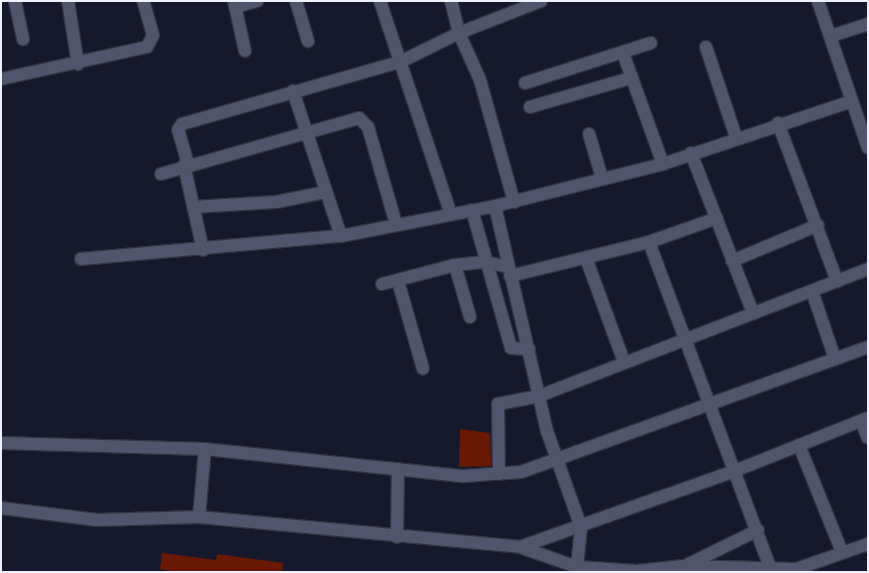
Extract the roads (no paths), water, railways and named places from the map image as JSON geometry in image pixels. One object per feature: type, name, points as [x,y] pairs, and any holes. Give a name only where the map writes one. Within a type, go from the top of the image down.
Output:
[{"type":"street","points":[[15,1],[23,39]]},
{"type":"street","points":[[68,1],[78,64]]},
{"type":"street","points":[[1,79],[78,64],[147,46],[153,36],[143,1]]},
{"type":"street","points":[[245,51],[235,4],[258,1]]},
{"type":"street","points":[[296,1],[308,41]]},
{"type":"street","points":[[380,1],[451,214]]},
{"type":"street","points":[[450,1],[459,33],[480,80],[514,202]]},
{"type":"street","points":[[203,250],[178,130],[182,124],[292,91],[400,62],[459,33],[541,1]]},
{"type":"street","points":[[818,1],[868,148]]},
{"type":"street","points":[[831,36],[868,24]]},
{"type":"street","points":[[525,83],[651,43]]},
{"type":"street","points":[[706,47],[736,137]]},
{"type":"street","points":[[623,53],[663,164]]},
{"type":"street","points":[[530,107],[631,78]]},
{"type":"street","points":[[292,91],[308,130],[325,192],[341,236]]},
{"type":"street","points":[[81,259],[203,250],[341,236],[495,206],[663,164],[778,123],[852,101]]},
{"type":"street","points":[[161,174],[308,130],[359,118],[365,120],[396,224]]},
{"type":"street","points":[[778,123],[818,225],[837,281]]},
{"type":"street","points":[[589,134],[602,178]]},
{"type":"street","points":[[691,153],[753,313]]},
{"type":"street","points":[[193,208],[276,202],[325,192]]},
{"type":"street","points":[[495,206],[509,272],[556,462],[581,527],[577,567]]},
{"type":"street","points":[[472,210],[485,262],[512,348],[529,349]]},
{"type":"street","points":[[382,284],[455,265],[485,262],[509,272],[586,258],[649,242],[717,218]]},
{"type":"street","points":[[732,260],[818,225]]},
{"type":"street","points":[[649,242],[737,470],[770,568]]},
{"type":"street","points":[[586,258],[624,362]]},
{"type":"street","points":[[455,265],[470,317]]},
{"type":"street","points":[[499,474],[496,409],[501,402],[539,396],[868,269]]},
{"type":"street","points":[[398,281],[423,370]]},
{"type":"street","points":[[812,290],[835,359]]},
{"type":"street","points":[[1,443],[205,449],[464,476],[499,474],[556,462],[710,403],[868,347]]},
{"type":"street","points":[[520,547],[581,527],[737,470],[864,419],[868,438]]},
{"type":"street","points":[[799,445],[842,552]]},
{"type":"street","points":[[198,517],[205,449]]},
{"type":"street","points":[[397,538],[398,469]]},
{"type":"street","points":[[1,508],[96,520],[198,517],[397,538],[520,547],[577,567],[637,572],[684,566],[791,570],[868,544]]},
{"type":"street","points":[[684,566],[758,530]]}]
